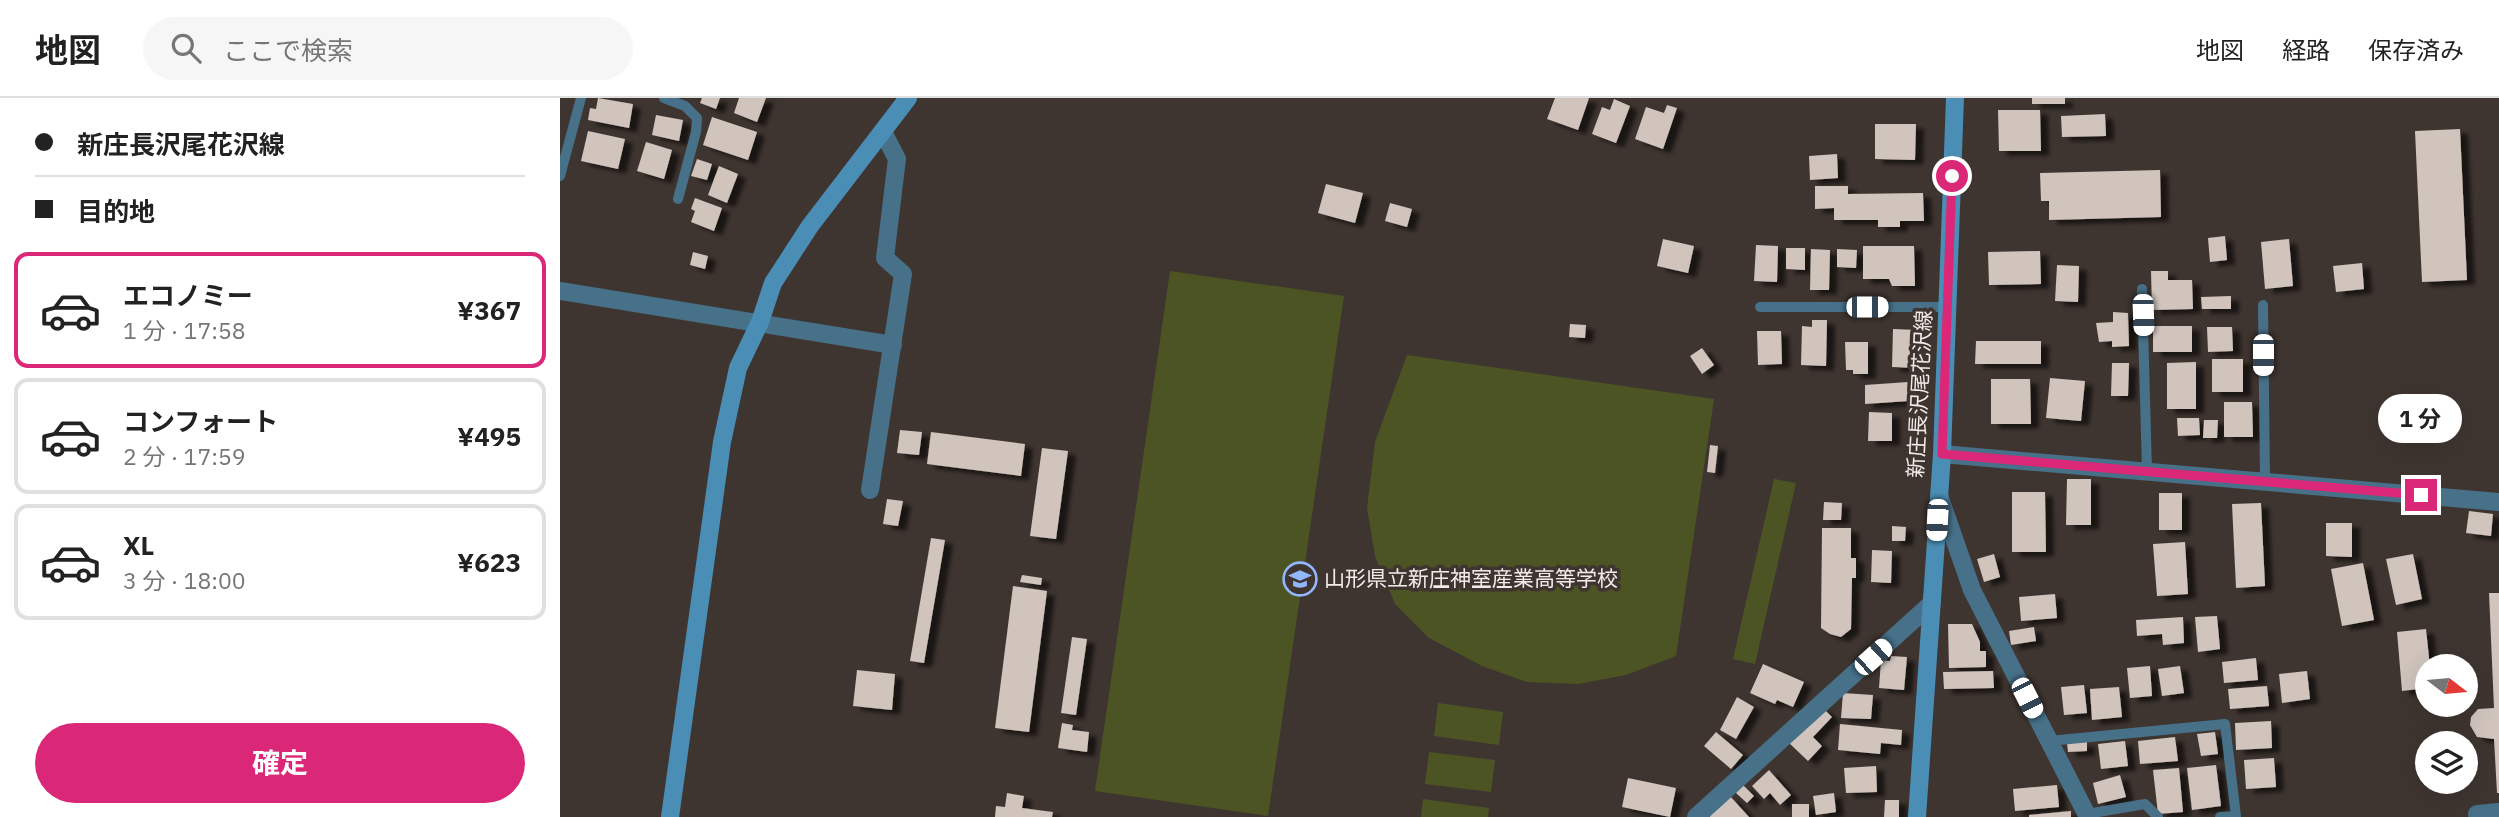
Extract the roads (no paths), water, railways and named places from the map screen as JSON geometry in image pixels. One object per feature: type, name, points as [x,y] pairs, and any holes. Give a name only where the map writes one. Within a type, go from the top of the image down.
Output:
[{"type":"street","points":[[670,817],[722,442],[738,368],[760,322],[773,284],[810,226],[908,98]]},
{"type":"street","name":"新庄長沢尾花沢線","points":[[1917,817],[1942,454],[1955,98]]},
{"type":"street","points":[[870,490],[903,274],[885,258],[897,159],[883,132]]},
{"type":"street","points":[[560,291],[893,345]]},
{"type":"street","points":[[1942,454],[2499,502]]},
{"type":"street","points":[[1938,492],[1972,590],[2088,816]]},
{"type":"street","points":[[1696,817],[1932,603]]},
{"type":"street","points":[[2477,814],[2499,812]]},
{"type":"lane","points":[[560,176],[581,98]]},
{"type":"lane","points":[[664,98],[685,106],[697,118],[696,132],[678,200]]},
{"type":"lane","points":[[2142,289],[2147,471]]},
{"type":"lane","points":[[2263,305],[2265,481]]},
{"type":"lane","points":[[1760,307],[1947,307]]},
{"type":"lane","points":[[2049,741],[2225,724],[2236,816],[2220,817]]},
{"type":"lane","points":[[2088,816],[2145,804],[2158,817]]},
{"type":"place","name":"山形県立新庄神室産業高等学校","points":[[1300,579]]}]
